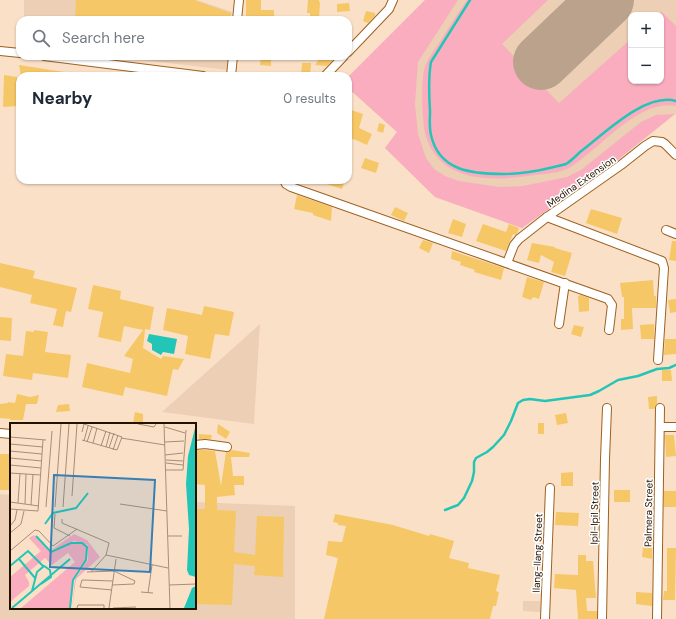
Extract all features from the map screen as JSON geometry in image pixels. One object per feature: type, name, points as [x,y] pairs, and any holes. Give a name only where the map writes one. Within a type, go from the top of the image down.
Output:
[{"type":"street","points":[[237,16],[239,0]]},
{"type":"street","points":[[352,48],[389,9],[393,0]]},
{"type":"street","points":[[0,51],[16,53]]},
{"type":"street","points":[[76,60],[171,72]]},
{"type":"street","points":[[231,72],[233,60]]},
{"type":"street","points":[[329,72],[340,60]]},
{"type":"street","name":"Medina Extension","points":[[507,262],[514,245],[520,238],[652,142],[658,141],[665,144],[676,155]]},
{"type":"street","points":[[286,184],[565,283],[611,302],[612,309],[609,330]]},
{"type":"street","points":[[547,217],[662,261],[664,268],[658,360]]},
{"type":"street","points":[[666,230],[676,234]]},
{"type":"street","points":[[559,324],[565,283]]},
{"type":"street","name":"Ipil-Ipil Street","points":[[602,619],[607,408]]},
{"type":"street","name":"Palmera Street","points":[[657,619],[660,408]]},
{"type":"street","points":[[660,427],[676,427]]},
{"type":"street","points":[[0,433],[10,434]]},
{"type":"street","points":[[196,445],[205,444],[227,447]]},
{"type":"street","name":"Ilang-Ilang Street","points":[[545,619],[550,488]]},
{"type":"shaded area","points":[[24,0],[197,0],[232,12],[232,16],[24,16]]},
{"type":"shaded area","points":[[425,0],[676,0],[676,115],[675,114],[614,163],[522,228],[435,197],[385,148],[397,132],[352,92],[352,73]]},
{"type":"shaded area","points":[[425,0],[458,0],[418,62],[415,104],[418,134],[426,158],[434,169],[445,176],[459,181],[500,187],[523,186],[567,177],[581,170],[641,122],[656,115],[675,114],[614,163],[522,228],[435,197],[385,148],[397,132],[352,92],[352,73]]},
{"type":"shaded area","points":[[467,0],[548,0],[502,44],[559,103],[628,42],[628,84],[664,84],[664,14],[676,26],[676,106],[661,106],[647,110],[633,118],[581,160],[569,168],[561,171],[518,177],[484,178],[454,170],[442,162],[432,149],[425,133],[422,108],[422,88],[426,64]]},
{"type":"shaded area","points":[[142,60],[229,60],[228,70]]},
{"type":"shaded area","points":[[260,324],[254,424],[162,412]]},
{"type":"shaded area","points":[[0,494],[10,495],[10,609],[196,609],[196,502],[295,506],[295,619],[0,619]]},
{"type":"shaded area","points":[[523,601],[540,601],[540,612],[523,611]]},
{"type":"water","points":[[149,334],[177,339],[174,354],[163,352],[161,355],[152,350],[152,344],[147,341]]},
{"type":"building","points":[[76,0],[194,0],[231,13],[231,16],[75,16]]},
{"type":"building","points":[[246,0],[261,0],[261,10],[274,10],[274,16],[246,16]]},
{"type":"building","points":[[308,0],[319,0],[319,16],[310,16],[310,13],[307,13]]},
{"type":"building","points":[[349,3],[350,11],[337,12],[337,4]]},
{"type":"building","points":[[366,11],[375,13],[375,16],[368,23],[363,21]]},
{"type":"building","points":[[261,60],[271,60],[271,66],[260,65]]},
{"type":"building","points":[[318,60],[332,60],[327,66],[315,65]]},
{"type":"building","points":[[302,63],[311,63],[310,72],[301,72]]},
{"type":"building","points":[[19,65],[64,72],[20,72]]},
{"type":"building","points":[[4,75],[16,77],[16,106],[3,107]]},
{"type":"building","points":[[352,110],[363,114],[359,128],[372,134],[367,145],[352,139]]},
{"type":"building","points":[[379,123],[385,125],[383,133],[377,131]]},
{"type":"building","points":[[365,158],[379,163],[376,173],[361,168]]},
{"type":"building","points":[[326,184],[344,184],[342,189]]},
{"type":"building","points":[[297,195],[332,207],[331,221],[313,215],[313,213],[294,209]]},
{"type":"building","points":[[395,207],[408,213],[404,221],[391,215]]},
{"type":"building","points":[[591,209],[622,218],[617,234],[586,223]]},
{"type":"building","points":[[453,219],[466,224],[462,237],[448,233]]},
{"type":"building","points":[[483,224],[506,232],[509,224],[519,228],[517,234],[513,234],[506,251],[476,241]]},
{"type":"building","points":[[423,240],[433,243],[429,253],[419,248]]},
{"type":"building","points":[[672,241],[676,241],[676,261],[669,260]]},
{"type":"building","points":[[532,243],[555,247],[572,253],[565,276],[551,272],[554,262],[541,255],[539,263],[527,260]]},
{"type":"building","points":[[452,251],[504,268],[501,280],[474,272],[475,270],[460,265],[461,262],[451,259]]},
{"type":"building","points":[[0,263],[35,271],[33,278],[77,288],[71,312],[66,311],[63,327],[53,325],[57,309],[30,303],[32,295],[0,287]]},
{"type":"building","points":[[527,277],[544,282],[539,299],[533,297],[531,300],[522,297]]},
{"type":"building","points":[[653,280],[654,296],[656,296],[656,308],[632,308],[633,329],[621,330],[621,319],[624,319],[624,297],[622,297],[620,283]]},
{"type":"building","points":[[93,285],[121,291],[120,299],[154,307],[150,330],[145,329],[143,348],[161,359],[163,356],[184,359],[178,370],[173,369],[167,396],[125,387],[123,396],[82,387],[87,363],[130,373],[133,359],[124,356],[143,330],[124,326],[121,342],[98,337],[103,312],[88,309]]},
{"type":"building","points":[[581,295],[589,298],[589,311],[579,312],[578,296]]},
{"type":"building","points":[[676,299],[676,312],[670,313],[668,300]]},
{"type":"building","points":[[204,306],[234,312],[229,336],[215,334],[210,359],[185,354],[188,336],[163,330],[167,308],[202,315]]},
{"type":"building","points":[[0,317],[12,318],[11,341],[0,340]]},
{"type":"building","points":[[654,324],[654,339],[641,339],[640,325]]},
{"type":"building","points":[[574,325],[584,327],[581,337],[571,334]]},
{"type":"building","points":[[34,330],[48,332],[45,352],[71,355],[68,378],[33,373],[32,380],[3,376],[6,354],[23,356],[26,331],[34,332]]},
{"type":"building","points":[[665,339],[676,339],[676,354],[664,355]]},
{"type":"building","points":[[662,370],[671,370],[672,381],[662,381]]},
{"type":"building","points":[[17,394],[30,397],[39,395],[37,404],[26,404],[23,420],[0,418],[0,404],[8,402],[15,403]]},
{"type":"building","points":[[657,396],[657,403],[654,409],[649,409],[648,397]]},
{"type":"building","points":[[69,404],[70,411],[56,412],[58,405]]},
{"type":"building","points":[[135,412],[143,414],[143,423],[133,423]]},
{"type":"building","points":[[566,413],[568,423],[557,425],[555,415]]},
{"type":"building","points":[[538,423],[544,423],[544,434],[538,434]]},
{"type":"building","points":[[218,424],[230,432],[226,439],[217,433]]},
{"type":"building","points":[[199,434],[212,435],[211,439],[199,439]]},
{"type":"building","points":[[665,435],[674,435],[676,456],[666,457]]},
{"type":"building","points":[[196,450],[215,451],[221,486],[226,452],[232,450],[250,453],[249,457],[231,457],[233,476],[244,476],[244,485],[234,485],[235,495],[217,497],[217,510],[236,511],[234,552],[255,555],[257,516],[284,517],[283,577],[254,575],[255,566],[234,564],[232,605],[196,604],[196,509],[205,509],[205,485],[196,484]]},
{"type":"building","points":[[0,454],[10,454],[10,490],[0,490]]},
{"type":"building","points":[[573,472],[573,486],[561,486],[561,473]]},
{"type":"building","points":[[614,490],[630,490],[630,502],[614,502]]},
{"type":"building","points":[[664,491],[676,491],[676,507],[664,507]]},
{"type":"building","points":[[556,512],[579,513],[578,526],[555,525]]},
{"type":"building","points":[[335,514],[393,525],[429,536],[430,534],[454,541],[449,558],[469,563],[468,568],[500,575],[496,591],[499,592],[496,606],[493,606],[490,619],[324,619],[338,558],[326,555],[328,541],[342,542],[346,526],[338,525],[338,523],[333,522]]},
{"type":"building","points":[[652,546],[652,559],[642,557],[643,547]]},
{"type":"building","points":[[667,548],[676,548],[675,600],[663,600],[664,591],[667,591]]},
{"type":"building","points":[[578,555],[586,555],[586,561],[593,561],[596,598],[586,598],[587,611],[597,611],[597,619],[578,619],[576,590],[554,588],[555,574],[578,575]]},
{"type":"building","points":[[636,592],[652,593],[652,606],[636,604]]},
{"type":"waterway","points":[[470,0],[431,62],[429,74],[431,135],[435,147],[441,156],[458,168],[480,173],[510,174],[536,171],[565,164],[572,160],[612,126],[638,109],[651,103],[664,100],[676,101]]},
{"type":"waterway","points":[[445,510],[458,505],[464,498],[472,481],[474,462],[476,458],[487,452],[504,435],[518,403],[523,400],[530,399],[545,401],[590,395],[618,380],[676,365]]},
{"type":"runway","points":[[541,62],[606,0]]}]
